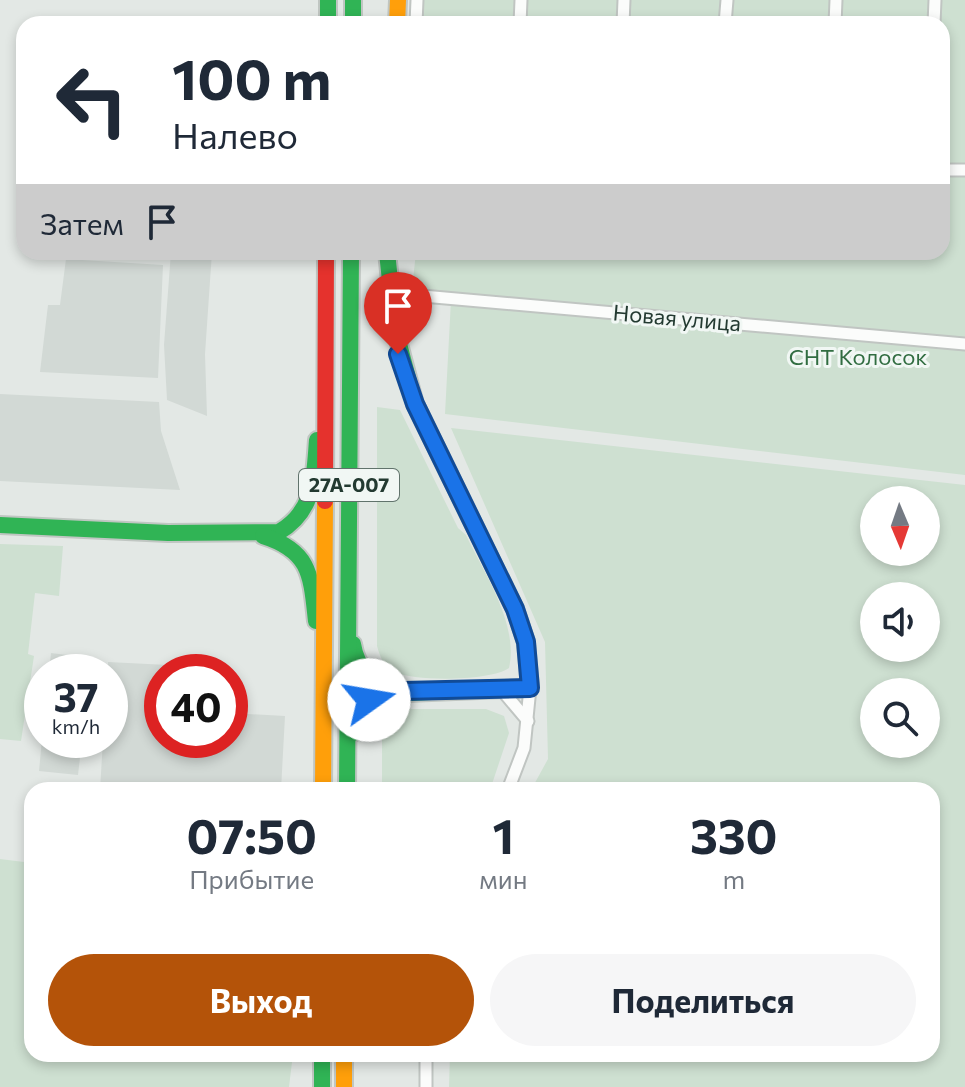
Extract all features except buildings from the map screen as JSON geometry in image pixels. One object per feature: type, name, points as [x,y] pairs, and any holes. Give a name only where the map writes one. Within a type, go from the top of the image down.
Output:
[{"type":"main road","name":"27А-007","points":[[323,782],[326,260]]},
{"type":"main road","name":"27А-007","points":[[348,782],[351,260]]},
{"type":"main road","points":[[349,782],[353,724],[358,712],[383,694],[530,688],[528,655],[515,609],[415,404],[395,338],[387,260]]},
{"type":"main road","points":[[257,535],[292,526],[307,510],[318,426],[326,399]]},
{"type":"main road","points":[[0,525],[257,535],[288,544],[303,557],[311,579],[324,662]]},
{"type":"main road","points":[[348,569],[357,663],[373,680],[403,691]]},
{"type":"main road","points":[[501,689],[520,675],[528,655]]},
{"type":"main road","points":[[319,1087],[321,1062]]},
{"type":"main road","points":[[344,1062],[344,1087]]},
{"type":"street","name":"Новая улица","points":[[389,293],[965,344]]},
{"type":"street","points":[[511,782],[524,748],[530,688]]},
{"type":"street","points":[[501,689],[528,722]]},
{"type":"street","points":[[426,1062],[426,1087]]},
{"type":"shaded area","points":[[66,260],[163,265],[158,378],[40,372],[48,305],[60,305]]},
{"type":"shaded area","points":[[170,260],[211,260],[205,354],[207,416],[167,400],[164,345]]},
{"type":"shaded area","points":[[0,394],[159,402],[161,431],[180,490],[0,481]]},
{"type":"shaded area","points":[[128,663],[144,664],[144,758],[248,758],[248,714],[285,716],[281,782],[100,782],[102,758],[128,758]]},
{"type":"shaded area","points":[[40,758],[80,758],[78,775],[39,771]]},
{"type":"green space","name":"СНТ Колосок","points":[[422,0],[965,0],[965,475],[445,414],[451,300],[411,299],[415,260],[950,260],[950,16],[421,16]]},
{"type":"green space","points":[[377,407],[400,410],[458,528],[466,535],[490,582],[509,634],[509,668],[470,678],[419,677],[395,672],[381,658],[377,646]]},
{"type":"green space","points":[[451,428],[965,485],[965,1087],[449,1087],[450,1062],[940,1062],[940,782],[535,782],[548,759],[545,642]]},
{"type":"green space","points":[[0,544],[63,546],[59,596],[35,593],[28,654],[24,654],[21,741],[0,739]]},
{"type":"green space","points":[[400,709],[486,709],[504,716],[509,733],[493,782],[382,782],[382,727]]},
{"type":"green space","points":[[0,859],[24,862],[24,1062],[292,1062],[289,1087],[0,1087]]},
{"type":"traffic: fast","points":[[328,0],[328,16]]},
{"type":"traffic: fast","points":[[353,0],[353,16]]},
{"type":"traffic: fast","points":[[347,782],[351,260]]},
{"type":"traffic: fast","points":[[353,733],[362,709],[383,694],[530,688],[526,642],[515,609],[415,404],[395,329],[388,260]]},
{"type":"traffic: fast","points":[[0,525],[168,533],[279,532],[291,524],[306,503],[313,480],[317,440]]},
{"type":"traffic: fast","points":[[263,536],[291,549],[306,567],[316,621]]},
{"type":"traffic: fast","points":[[353,644],[362,668],[381,683],[397,689]]},
{"type":"traffic: fast","points":[[322,1062],[322,1087]]},
{"type":"traffic: slow","points":[[397,16],[398,0]]},
{"type":"traffic: slow","points":[[323,782],[325,501]]},
{"type":"traffic: slow","points":[[344,1062],[344,1087]]},
{"type":"traffic: jam","points":[[325,501],[326,260]]},
{"type":"route","points":[[369,700],[403,691],[530,688],[526,642],[515,609],[415,404],[398,354]]}]
